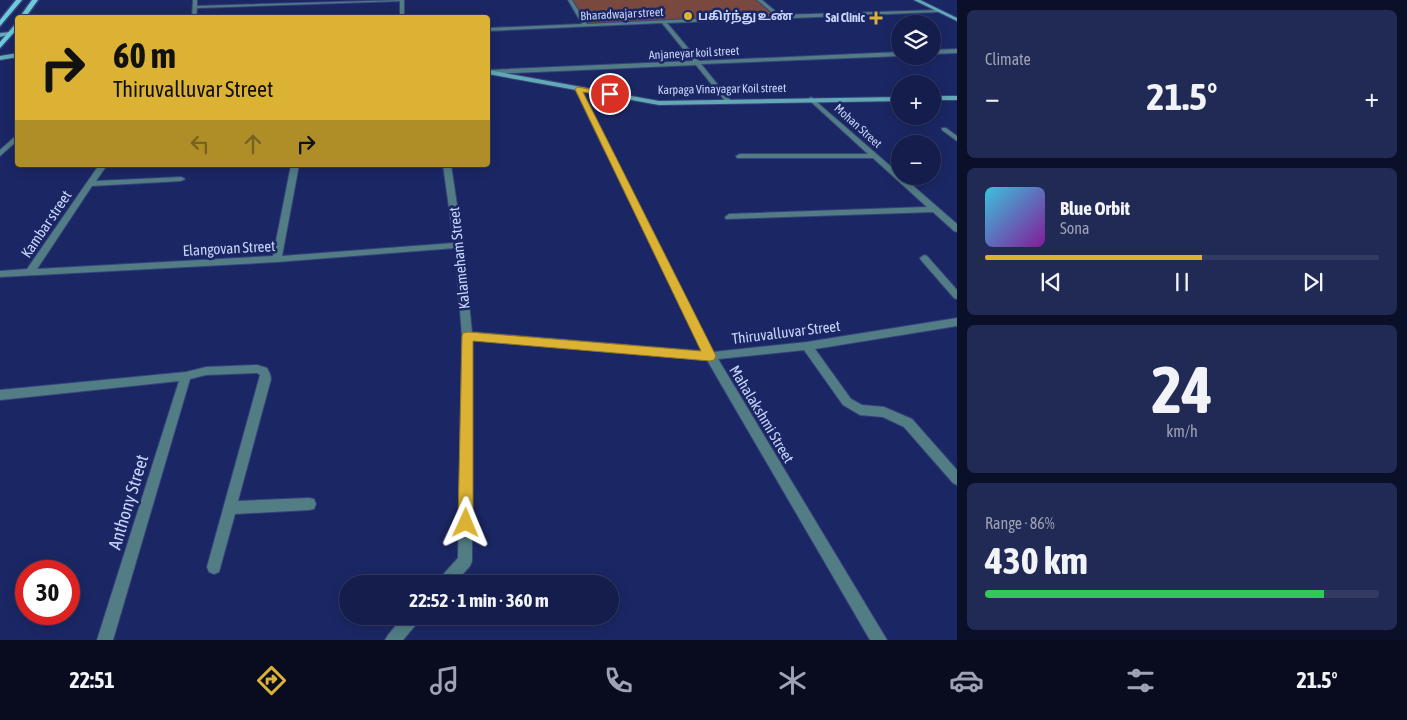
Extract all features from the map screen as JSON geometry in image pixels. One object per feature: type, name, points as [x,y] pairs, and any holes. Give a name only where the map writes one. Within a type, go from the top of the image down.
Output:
[{"type":"main road","points":[[0,24],[19,0]]},
{"type":"main road","points":[[24,15],[35,0]]},
{"type":"main road","points":[[0,46],[15,27]]},
{"type":"street","points":[[194,15],[195,0]]},
{"type":"street","points":[[194,7],[400,0],[402,15]]},
{"type":"street","points":[[570,0],[586,26]]},
{"type":"street","points":[[758,0],[780,16]]},
{"type":"street","points":[[916,0],[957,20]]},
{"type":"street","name":"Bharadwajar street","points":[[490,30],[780,16],[938,11]]},
{"type":"street","points":[[664,22],[728,101]]},
{"type":"street","points":[[0,35],[10,34]]},
{"type":"street","points":[[941,52],[957,51]]},
{"type":"street","name":"Anjaneyar koil street","points":[[490,72],[891,54]]},
{"type":"street","points":[[0,58],[15,56]]},
{"type":"street","name":"Karpaga Vinayagar Koil street","points":[[490,72],[659,103],[891,99]]},
{"type":"street","name":"Mahalakshmi Street","points":[[578,89],[710,356],[879,640]]},
{"type":"street","points":[[941,98],[957,98]]},
{"type":"street","name":"Mohan Street","points":[[811,99],[957,229]]},
{"type":"street","points":[[944,129],[957,139]]},
{"type":"street","points":[[0,154],[15,139]]},
{"type":"street","points":[[740,156],[875,156]]},
{"type":"street","name":"Kambar street","points":[[29,273],[102,167]]},
{"type":"street","points":[[277,259],[295,167]]},
{"type":"street","name":"Kalameham Street","points":[[447,167],[459,245],[468,336],[465,561],[452,575]]},
{"type":"street","points":[[90,184],[181,179]]},
{"type":"street","points":[[729,216],[935,209]]},
{"type":"street","name":"Elangovan Street","points":[[0,274],[277,259],[459,245]]},
{"type":"street","points":[[924,258],[957,296]]},
{"type":"street","name":"Thiruvalluvar Street","points":[[468,336],[710,356],[807,346],[957,322]]},
{"type":"street","points":[[807,346],[848,402],[860,410],[884,412],[908,423],[957,479]]},
{"type":"street","points":[[0,395],[186,376],[206,371],[257,369],[263,371],[266,374],[214,567]]},
{"type":"street","name":"Anthony Street","points":[[106,640],[186,376]]},
{"type":"street","points":[[230,508],[309,504]]},
{"type":"street","points":[[393,640],[406,625]]},
{"type":"shaded area","points":[[569,0],[757,0],[779,15],[586,26]]},
{"type":"place","name":"பகிர்ந்து உண்","points":[[688,16]]},
{"type":"place","name":"Sai Clinic","points":[[876,18]]},
{"type":"route","points":[[466,523],[468,336],[710,356],[578,89],[610,94]]}]
